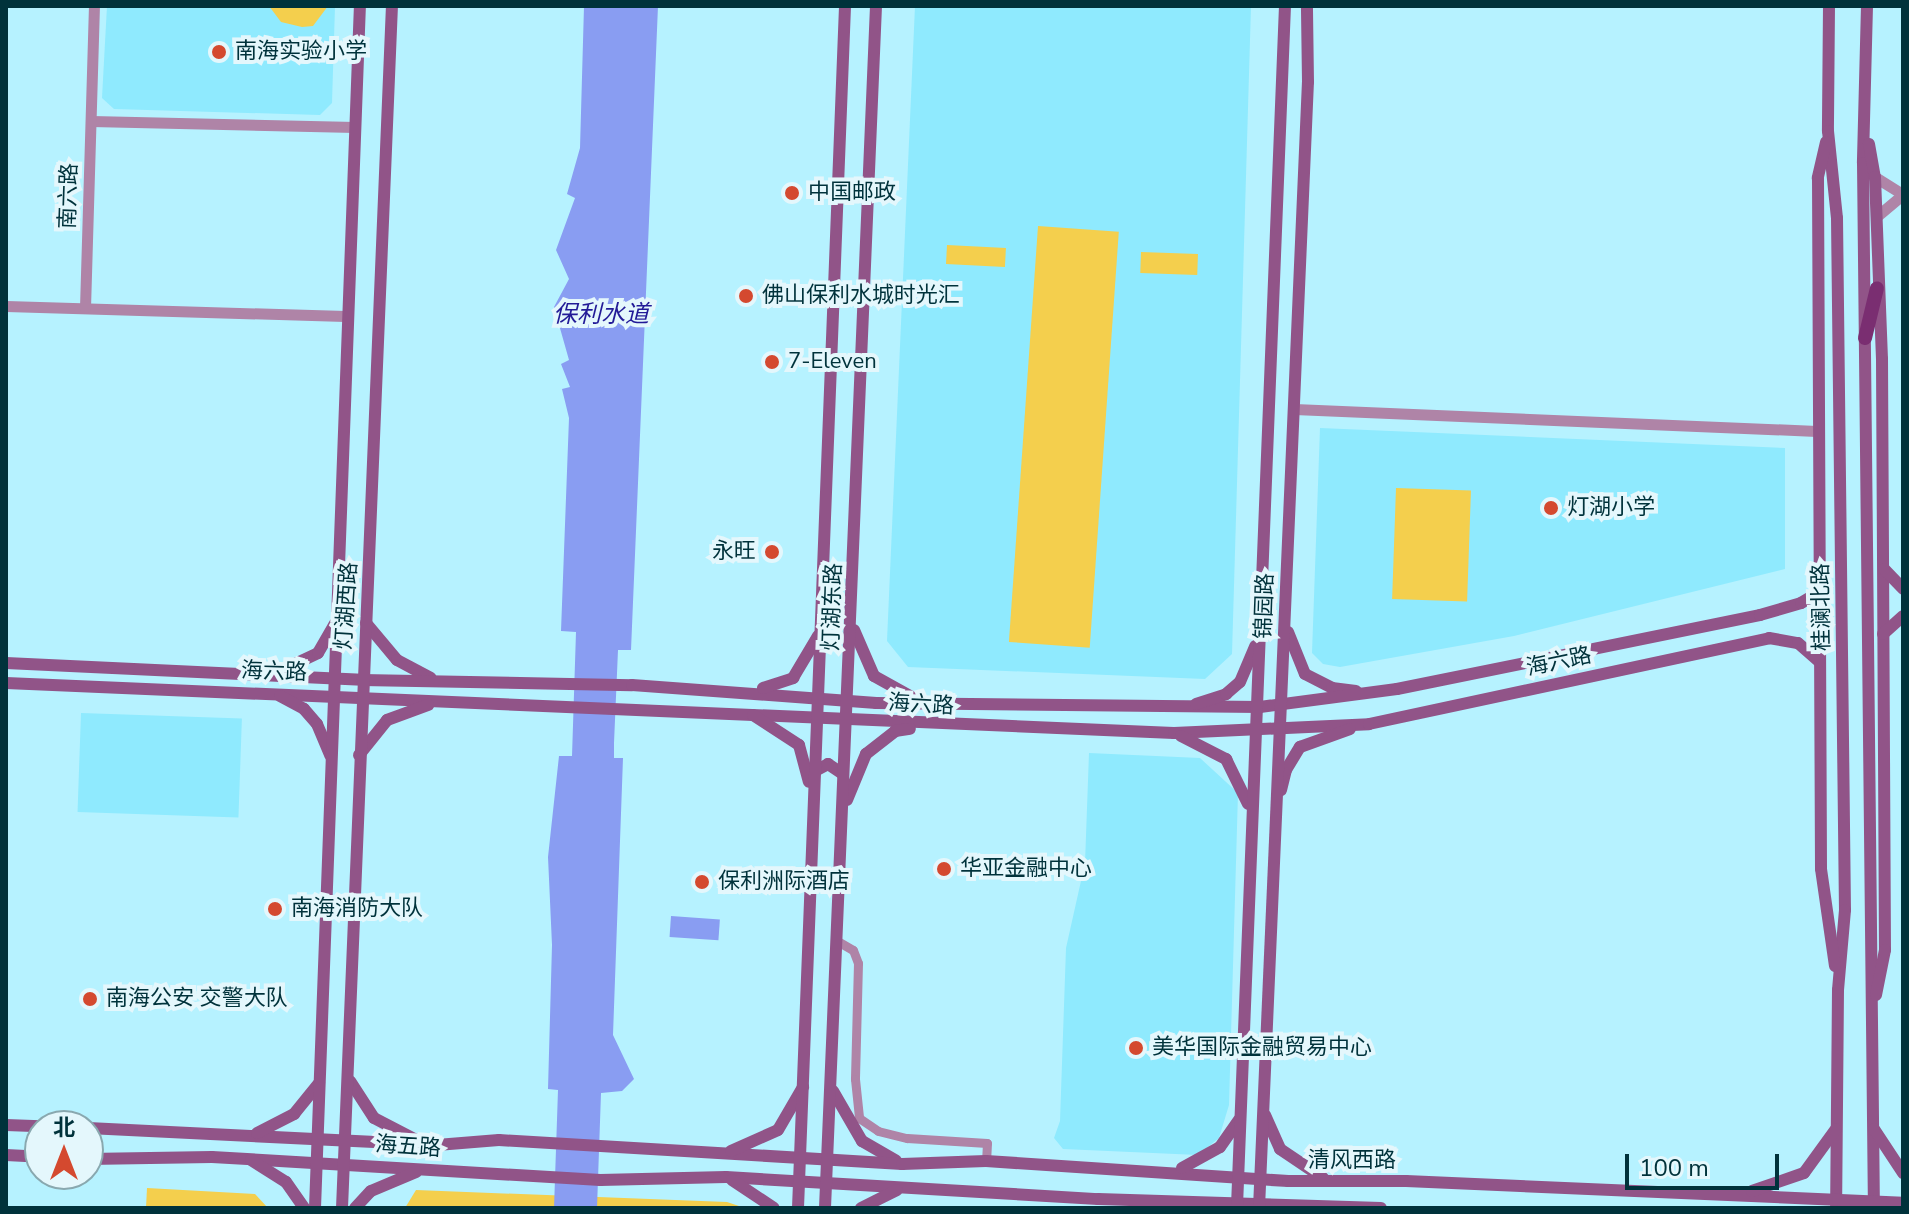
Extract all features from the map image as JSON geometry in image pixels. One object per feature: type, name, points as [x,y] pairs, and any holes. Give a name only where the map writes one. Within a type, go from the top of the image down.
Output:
[{"type":"main road","name":"灯湖西路","points":[[315,1208],[331,758],[337,679],[345,316],[360,6]]},
{"type":"main road","name":"灯湖西路","points":[[342,1208],[349,1079],[358,758],[392,6]]},
{"type":"main road","name":"灯湖东路","points":[[798,1208],[845,6]]},
{"type":"main road","name":"灯湖东路","points":[[825,1208],[839,942],[843,722],[848,699],[852,625],[876,6]]},
{"type":"main road","name":"锦园路","points":[[1237,1205],[1251,816],[1260,707],[1285,6]]},
{"type":"main road","name":"锦园路","points":[[1259,1205],[1294,409],[1307,6]]},
{"type":"main road","name":"桂澜北路","points":[[1868,8],[1865,338],[1874,1204]]},
{"type":"main road","name":"桂澜北路","points":[[1826,10],[1828,131],[1837,218],[1845,879],[1838,990],[1836,1202]]},
{"type":"main road","points":[[1865,338],[1877,288],[1875,177],[1866,125]]},
{"type":"main road","points":[[1828,131],[1818,178],[1821,869],[1838,990]]},
{"type":"main road","points":[[1872,1010],[1885,950],[1882,303],[1877,288]]},
{"type":"main road","points":[[1883,567],[1903,589]]},
{"type":"main road","name":"海六路","points":[[6,663],[268,673],[362,680],[561,682],[747,690],[925,704],[1180,709],[1260,707],[1372,693],[1760,615],[1801,603],[1819,592]]},
{"type":"main road","points":[[1883,634],[1903,616]]},
{"type":"main road","points":[[268,673],[306,663],[318,653],[337,621]]},
{"type":"main road","points":[[366,623],[397,660],[442,681]]},
{"type":"main road","points":[[1285,623],[1305,674],[1332,688],[1372,693]]},
{"type":"main road","points":[[1180,709],[1226,694],[1240,682],[1250,666],[1261,624]]},
{"type":"main road","points":[[747,690],[793,678],[805,665],[822,625]]},
{"type":"main road","points":[[852,625],[874,676],[925,704]]},
{"type":"main road","name":"海六路","points":[[6,683],[361,696],[442,704],[632,712],[747,712],[843,722],[1174,733],[1369,724],[1769,638],[1798,643],[1819,661]]},
{"type":"main road","points":[[265,692],[304,709],[317,724],[331,758]]},
{"type":"main road","points":[[358,758],[387,720],[442,704]]},
{"type":"main road","points":[[747,712],[799,745],[813,809]]},
{"type":"main road","points":[[1274,816],[1286,770],[1300,747],[1316,738],[1369,724]]},
{"type":"main road","points":[[843,810],[866,754],[895,731],[926,725]]},
{"type":"main road","points":[[1174,733],[1226,759],[1242,785],[1251,816]]},
{"type":"main road","points":[[815,771],[828,764],[843,774]]},
{"type":"main road","points":[[349,1079],[374,1118],[425,1144]]},
{"type":"main road","points":[[251,1135],[294,1114],[320,1080]]},
{"type":"main road","points":[[725,1153],[778,1130],[805,1084]]},
{"type":"main road","points":[[831,1087],[844,1118],[862,1141],[902,1164]]},
{"type":"main road","points":[[1263,1111],[1280,1149],[1314,1175],[1334,1182]]},
{"type":"main road","points":[[1178,1170],[1220,1147],[1242,1113]]},
{"type":"main road","points":[[1741,1195],[1804,1173],[1837,1127]]},
{"type":"main road","points":[[1873,1128],[1903,1173]]},
{"type":"main road","name":"清风西路","points":[[104,1129],[425,1144],[540,1142],[902,1164],[986,1161],[1178,1170],[1260,1180],[1903,1203]]},
{"type":"main road","name":"海五路","points":[[104,1159],[249,1159],[600,1180],[726,1177]]},
{"type":"main road","points":[[249,1159],[286,1182],[304,1208]]},
{"type":"main road","points":[[355,1208],[390,1180],[425,1169]]},
{"type":"main road","points":[[726,1177],[774,1208]]},
{"type":"main road","name":"清风西路","points":[[726,1177],[901,1188],[1174,1198],[1237,1205],[1381,1208]]},
{"type":"main road","points":[[861,1208],[901,1188]]},
{"type":"main road","points":[[1174,1198],[1189,1208]]},
{"type":"street","name":"南六路","points":[[85,308],[94,6]]},
{"type":"street","points":[[91,121],[355,127]]},
{"type":"street","points":[[1875,177],[1903,194],[1876,217]]},
{"type":"street","points":[[6,306],[345,316]]},
{"type":"street","points":[[1294,409],[1817,431]]},
{"type":"street","points":[[839,942],[853,950],[858,963],[855,1079],[859,1118],[878,1131],[907,1138],[987,1143],[986,1161]]},
{"type":"shaded area","name":"南海实验小学","points":[[107,6],[335,6],[332,103],[320,115],[114,109],[102,98]]},
{"type":"shaded area","points":[[269,6],[328,6],[313,26],[302,27],[281,22]]},
{"type":"shaded area","points":[[915,6],[1251,6],[1232,654],[1205,679],[908,667],[887,641]]},
{"type":"shaded area","points":[[1038,226],[1119,232],[1090,648],[1009,642]]},
{"type":"shaded area","points":[[947,245],[1006,248],[1005,267],[946,264]]},
{"type":"shaded area","points":[[1141,252],[1198,254],[1197,275],[1140,273]]},
{"type":"shaded area","name":"灯湖小学","points":[[1320,428],[1785,448],[1785,569],[1514,636],[1340,667],[1323,664],[1312,653]]},
{"type":"shaded area","points":[[1396,488],[1471,491],[1467,602],[1392,599]]},
{"type":"shaded area","points":[[81,713],[242,719],[238,818],[78,812]]},
{"type":"shaded area","points":[[1089,753],[1200,758],[1238,793],[1229,1105],[1219,1138],[1198,1155],[1063,1149],[1054,1138],[1060,1121],[1066,948],[1085,863]]},
{"type":"shaded area","points":[[147,1188],[255,1194],[268,1208],[146,1208]]},
{"type":"shaded area","points":[[416,1190],[727,1202],[745,1208],[405,1208]]},
{"type":"water","name":"保利水道","points":[[584,6],[658,6],[631,650],[618,650],[614,743],[614,758],[623,758],[613,1035],[634,1079],[622,1091],[601,1093],[597,1208],[554,1208],[558,1090],[548,1089],[552,945],[548,857],[559,756],[572,756],[576,632],[561,631],[569,418],[562,389],[570,387],[561,364],[569,360],[554,307],[569,279],[556,250],[575,198],[567,194],[580,148]]},
{"type":"water","points":[[671,916],[720,919],[718,940],[670,937]]},
{"type":"place","name":"南海实验小学","points":[[219,52]]},
{"type":"place","name":"中国邮政","points":[[792,193]]},
{"type":"place","name":"佛山保利水城时光汇","points":[[746,296]]},
{"type":"place","name":"7-Eleven","points":[[772,362]]},
{"type":"place","name":"灯湖小学","points":[[1551,508]]},
{"type":"place","name":"永旺","points":[[772,552]]},
{"type":"place","name":"华亚金融中心","points":[[944,869]]},
{"type":"place","name":"保利洲际酒店","points":[[702,882]]},
{"type":"place","name":"南海消防大队","points":[[275,909]]},
{"type":"place","name":"南海公安 交警大队","points":[[90,999]]},
{"type":"place","name":"美华国际金融贸易中心","points":[[1136,1048]]}]
